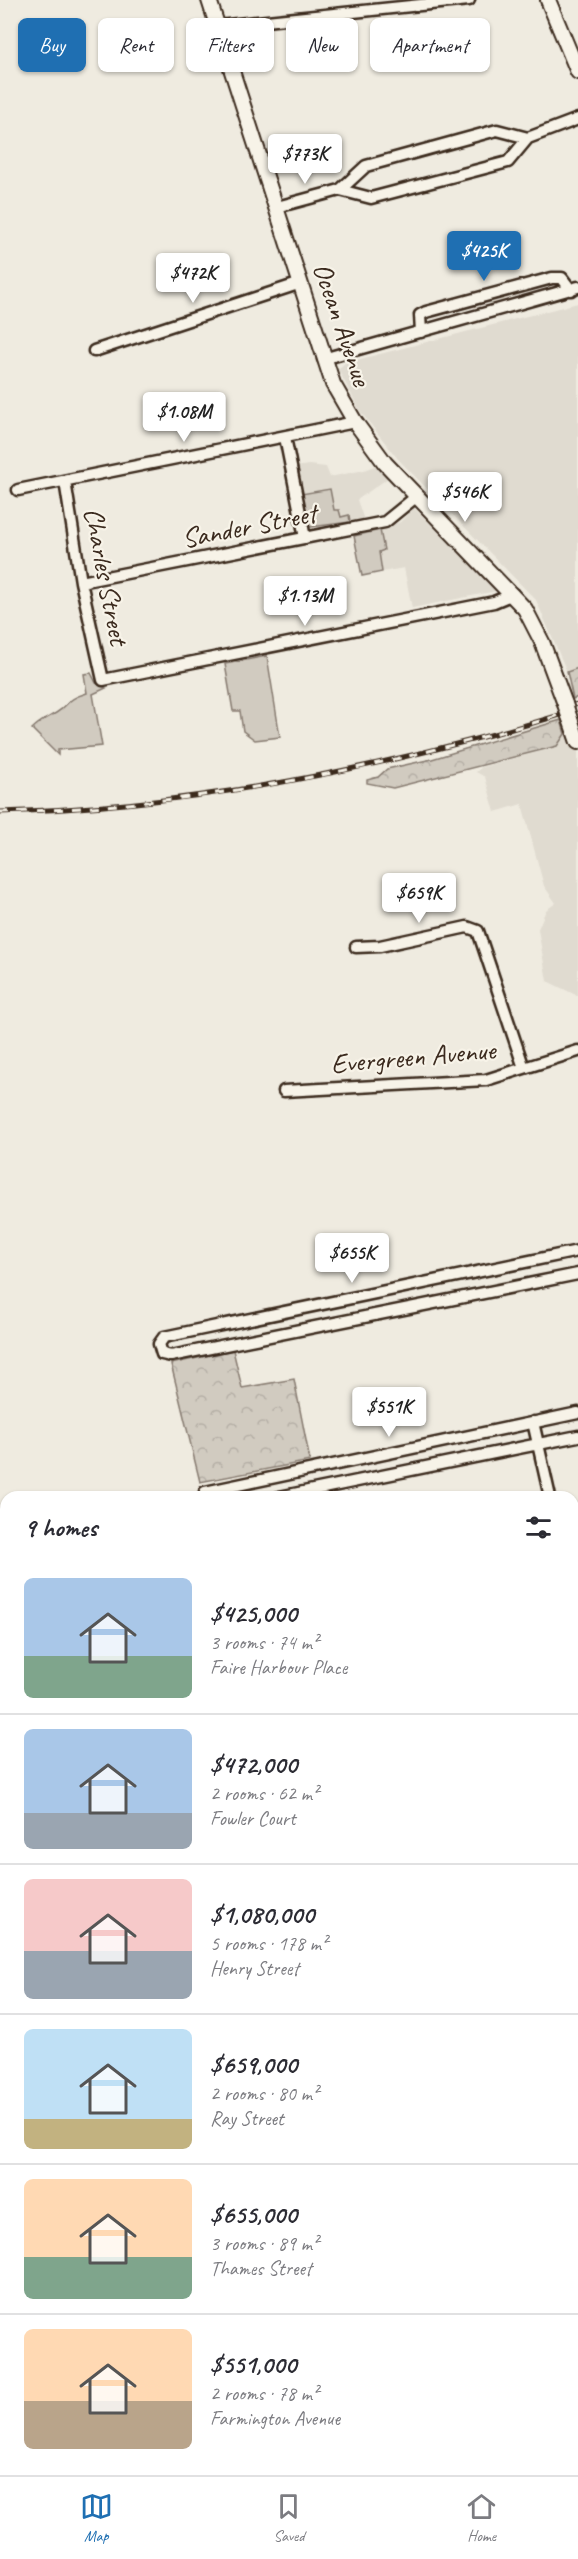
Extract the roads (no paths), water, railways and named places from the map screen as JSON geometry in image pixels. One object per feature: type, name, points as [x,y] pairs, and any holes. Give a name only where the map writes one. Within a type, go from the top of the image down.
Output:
[{"type":"main road","name":"Ocean Avenue","points":[[209,0],[215,18]]},
{"type":"main road","points":[[548,0],[578,72]]},
{"type":"main road","name":"Ocean Avenue","points":[[233,72],[333,384],[355,422],[385,462],[513,594],[538,633],[578,742]]},
{"type":"street","points":[[274,20],[469,0]]},
{"type":"street","points":[[340,190],[371,198],[508,162],[528,138],[578,119]]},
{"type":"street","points":[[277,207],[340,190],[366,166],[497,130],[528,138]]},
{"type":"street","points":[[421,332],[420,315],[426,312],[552,278],[562,278],[574,288]]},
{"type":"street","points":[[94,351],[301,283]]},
{"type":"street","points":[[324,359],[574,288]]},
{"type":"street","points":[[18,490],[355,422]]},
{"type":"street","points":[[285,437],[305,538]]},
{"type":"street","name":"Charles Street","points":[[65,481],[81,582],[103,680],[483,604],[513,594]]},
{"type":"street","name":"Sander Street","points":[[81,582],[385,522],[417,496]]},
{"type":"street","points":[[356,947],[380,946],[467,927],[475,928],[482,938],[524,1068]]},
{"type":"street","name":"Evergreen Avenue","points":[[284,1091],[486,1080],[578,1052]]},
{"type":"street","points":[[578,1251],[164,1336],[159,1344],[160,1351],[162,1354],[171,1356],[578,1274]]},
{"type":"street","points":[[525,1262],[529,1284]]},
{"type":"street","points":[[332,1303],[337,1323]]},
{"type":"street","points":[[220,1491],[578,1413]]},
{"type":"street","points":[[533,1422],[549,1491]]},
{"type":"street","points":[[308,1491],[578,1436]]},
{"type":"railway","points":[[574,705],[578,704]]},
{"type":"railway","points":[[0,812],[71,809],[142,802],[213,794],[283,782],[422,753],[560,715]]}]
